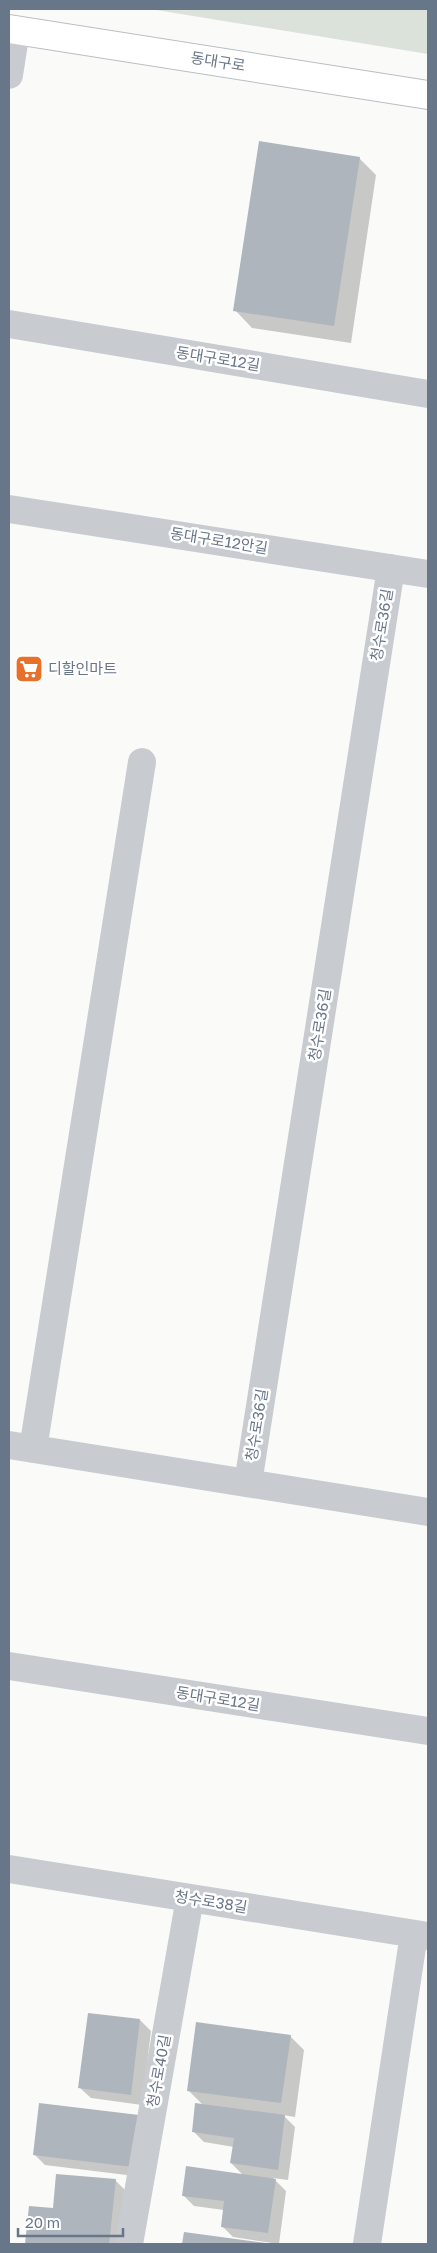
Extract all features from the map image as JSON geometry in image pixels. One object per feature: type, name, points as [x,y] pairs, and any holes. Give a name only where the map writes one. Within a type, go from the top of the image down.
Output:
[{"type":"main road","name":"동대구로","points":[[12,30],[428,95]]},
{"type":"street","points":[[9,74],[12,30]]},
{"type":"street","name":"동대구로12길","points":[[9,324],[428,394]]},
{"type":"street","name":"동대구로12안길","points":[[9,509],[428,574]]},
{"type":"street","name":"청수로36길","points":[[248,1483],[391,568]]},
{"type":"street","name":"청수로36길","points":[[142,762],[21,1447],[428,1512]]},
{"type":"street","name":"동대구로12길","points":[[9,1666],[428,1732]]},
{"type":"street","name":"청수로38길","points":[[9,1869],[421,1935],[367,2244]]},
{"type":"street","name":"청수로40길","points":[[129,2244],[190,1898]]},
{"type":"shaded area","points":[[150,9],[428,9],[428,54]]},
{"type":"building","points":[[259,141],[360,157],[334,326],[233,311]]},
{"type":"building","points":[[88,2013],[140,2019],[131,2095],[78,2088]]},
{"type":"building","points":[[196,2022],[291,2035],[281,2103],[187,2091]]},
{"type":"building","points":[[39,2103],[139,2115],[133,2167],[33,2155]]},
{"type":"building","points":[[195,2103],[285,2115],[278,2170],[230,2163],[234,2138],[192,2132]]},
{"type":"building","points":[[186,2166],[276,2179],[268,2233],[221,2227],[224,2201],[182,2196]]},
{"type":"building","points":[[56,2174],[116,2179],[109,2244],[25,2244],[29,2206],[53,2208]]},
{"type":"building","points":[[184,2232],[266,2243],[266,2244],[182,2244]]},
{"type":"place","name":"디할인마트","points":[[29,669]]}]
